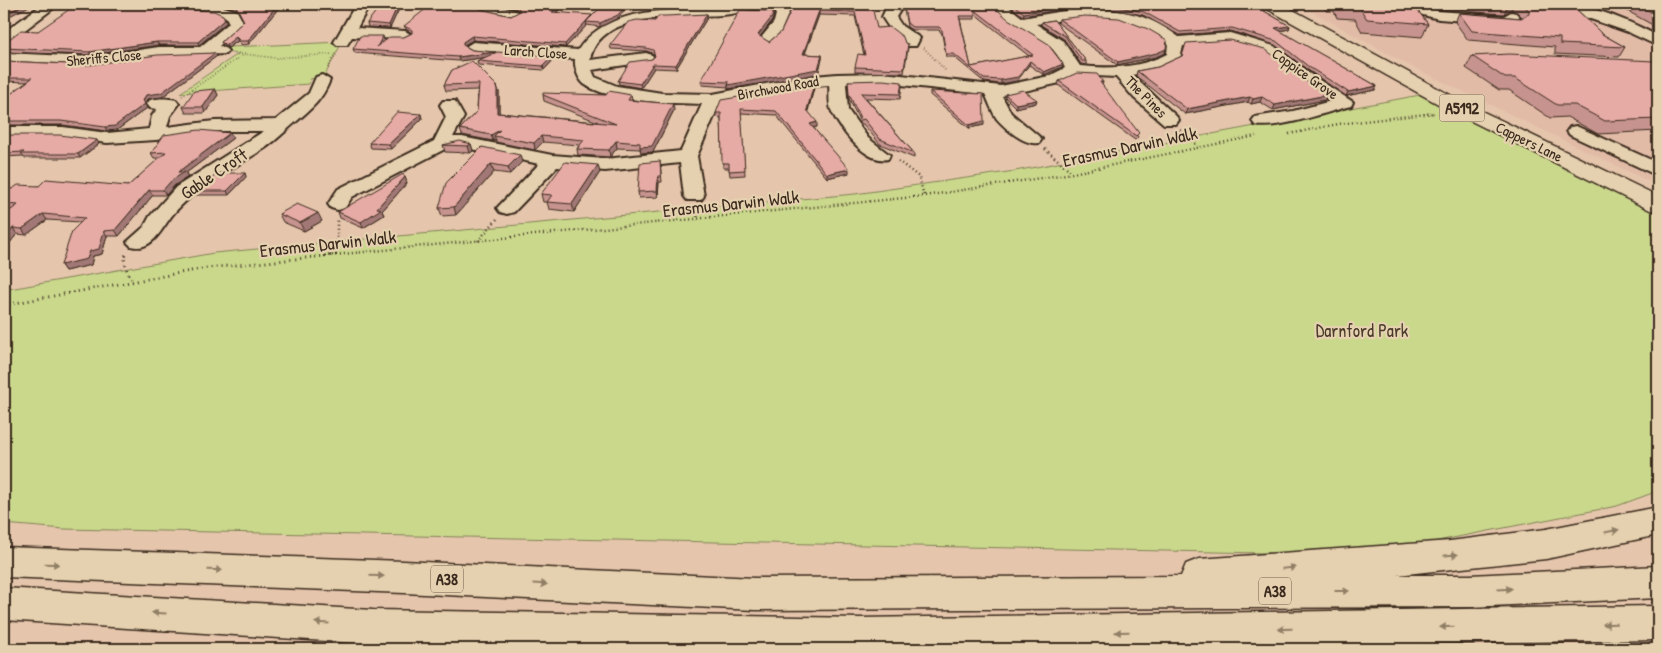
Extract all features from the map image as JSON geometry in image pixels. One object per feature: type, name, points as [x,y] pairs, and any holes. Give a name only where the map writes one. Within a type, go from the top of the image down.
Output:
[{"type":"highway","name":"Cappers Lane","points":[[1270,4],[1456,106],[1658,204]]},
{"type":"highway","points":[[891,593],[1247,572],[1450,556],[1546,544],[1658,521]]},
{"type":"highway","name":"A38","points":[[4,562],[755,594],[1470,591],[1658,582]]},
{"type":"highway","name":"A38","points":[[4,604],[370,626],[860,636],[1658,623]]},
{"type":"highway","points":[[370,626],[606,649]]},
{"type":"street","points":[[4,39],[52,4]]},
{"type":"street","points":[[342,43],[363,4]]},
{"type":"street","points":[[482,4],[486,9],[514,13]]},
{"type":"street","points":[[583,60],[591,41],[606,28],[645,9],[674,12],[714,12],[742,8],[754,4]]},
{"type":"street","points":[[768,4],[783,12],[781,23],[768,39]]},
{"type":"street","points":[[916,40],[897,29],[889,17],[896,5],[934,7],[964,4]]},
{"type":"street","points":[[998,4],[1023,22],[1054,37],[1068,55],[1074,70]]},
{"type":"street","points":[[1127,15],[1145,4]]},
{"type":"street","points":[[1396,4],[1438,15],[1516,21],[1511,16]]},
{"type":"street","points":[[1561,4],[1633,28],[1658,42]]},
{"type":"street","points":[[183,8],[217,9],[232,14],[236,24],[212,51]]},
{"type":"street","points":[[1023,22],[1074,12],[1103,11],[1127,15],[1153,24],[1176,42]]},
{"type":"street","points":[[4,19],[33,18]]},
{"type":"street","points":[[1633,28],[1658,28]]},
{"type":"street","points":[[342,43],[393,37]]},
{"type":"street","name":"Coppice Grove","points":[[1176,42],[1230,38],[1269,49],[1301,75],[1345,102],[1294,116],[1261,129]]},
{"type":"street","name":"The Pines","points":[[1074,70],[1121,73],[1160,65],[1174,56],[1176,42]]},
{"type":"street","name":"Larch Close","points":[[473,47],[493,46],[583,60],[646,58]]},
{"type":"street","name":"Sheriffs Close","points":[[4,58],[54,62],[91,62],[159,52],[212,51]]},
{"type":"street","name":"Birchwood Road","points":[[583,60],[589,80],[613,90],[662,98],[714,99],[802,82],[882,78],[1001,91],[1054,80],[1074,70]]},
{"type":"street","name":"The Pines","points":[[1121,73],[1140,94],[1170,120]]},
{"type":"street","points":[[837,79],[839,110],[862,142],[881,156]]},
{"type":"street","name":"Gable Croft","points":[[153,235],[157,220],[183,191],[211,171],[260,143],[316,95],[322,80]]},
{"type":"street","points":[[991,90],[1004,116],[1033,139]]},
{"type":"street","points":[[694,196],[688,156],[714,99]]},
{"type":"street","points":[[156,135],[161,116],[168,104]]},
{"type":"street","points":[[441,144],[455,117],[450,104]]},
{"type":"street","name":"Gable Croft","points":[[4,132],[63,132],[108,138],[156,135],[214,126],[282,125]]},
{"type":"street","points":[[1576,131],[1658,170]]},
{"type":"street","points":[[337,196],[441,144],[462,142],[552,161],[605,165],[688,156]]},
{"type":"street","points":[[1626,154],[1658,152]]},
{"type":"street","points":[[507,208],[552,161]]},
{"type":"path","points":[[916,40],[951,76],[957,86]]},
{"type":"path","points":[[212,51],[276,58],[342,43]]},
{"type":"path","points":[[322,80],[342,43]]},
{"type":"path","points":[[168,104],[244,54]]},
{"type":"path","points":[[1286,135],[1338,124],[1432,115],[1456,106]]},
{"type":"path","points":[[1170,120],[1198,146]]},
{"type":"path","name":"Erasmus Darwin Walk","points":[[4,305],[207,268],[924,196],[1073,173],[1245,136],[1261,129]]},
{"type":"path","points":[[1033,139],[1073,173]]},
{"type":"path","points":[[881,156],[901,162],[919,177],[924,196]]},
{"type":"path","points":[[329,256],[337,238],[337,196]]},
{"type":"path","points":[[478,241],[507,208]]},
{"type":"path","points":[[133,281],[126,271],[124,258],[153,235]]},
{"type":"shaded area","points":[[1298,4],[1658,4],[1658,186],[1408,65]]},
{"type":"green space","points":[[342,42],[324,77],[310,79],[309,84],[180,93],[238,54],[220,51],[230,47]]},
{"type":"green space","name":"Darnford Park","points":[[1420,95],[1658,214],[1658,491],[1617,506],[1365,555],[64,529],[4,524],[4,290],[214,253],[855,194],[1015,171]]},
{"type":"building","points":[[4,4],[25,4],[4,15]]},
{"type":"building","points":[[77,4],[180,4],[181,9],[214,11],[223,15],[225,19],[198,42],[157,42],[89,52],[4,48],[4,41],[21,30],[38,31]]},
{"type":"building","points":[[229,4],[278,4],[248,41],[240,41],[236,37],[226,45],[221,42],[244,21],[236,6]]},
{"type":"building","points":[[432,4],[476,4],[480,9],[511,16],[520,11],[517,6],[509,4],[561,4],[552,12],[592,15],[565,44],[472,36],[463,42],[463,45],[472,50],[496,52],[458,57],[353,49],[360,36],[383,36],[377,47],[390,37],[404,37],[412,33],[412,30],[404,26]]},
{"type":"building","points":[[604,4],[627,4],[618,15],[600,23],[586,22]]},
{"type":"building","points":[[786,4],[859,4],[859,6],[872,6],[877,28],[890,27],[903,37],[905,43],[908,44],[904,69],[855,67],[858,54],[865,55],[855,12],[819,11],[803,54],[822,55],[818,69],[728,85],[729,82],[701,81],[740,10],[774,11],[772,17],[758,35],[769,42],[781,32],[792,8]]},
{"type":"building","points":[[970,4],[975,4],[975,6],[991,4],[1008,19],[1047,43],[1063,64],[1044,72],[1030,61],[1018,77],[1001,80],[984,79],[954,54],[946,54],[942,30],[939,27],[912,27],[907,23],[904,8],[964,7]],"holes":[[[975,10],[1033,55],[971,67],[959,16],[975,16]]]},
{"type":"building","points":[[1012,4],[1105,4],[1065,6],[1024,13]]},
{"type":"building","points":[[1105,4],[1252,4],[1290,26],[1275,28],[1377,86],[1348,92],[1309,67],[1276,41],[1232,28],[1180,32],[1144,12]]},
{"type":"building","points":[[1341,4],[1413,4],[1428,24],[1367,19],[1359,7]]},
{"type":"building","points":[[1523,4],[1571,4],[1602,34],[1625,47],[1560,44],[1560,38],[1472,31],[1459,13],[1521,18],[1529,14],[1529,11]]},
{"type":"building","points":[[1637,4],[1658,4],[1658,16]]},
{"type":"building","points":[[398,5],[389,25],[367,23],[380,6]]},
{"type":"building","points":[[707,14],[676,65],[653,64],[640,84],[618,81],[630,62],[652,59],[655,56],[653,50],[646,48],[610,45],[628,22],[637,20],[655,21],[658,16]]},
{"type":"building","points":[[1085,16],[1119,18],[1148,29],[1167,40],[1166,49],[1157,53],[1118,62],[1059,19]]},
{"type":"building","points":[[1054,20],[1086,61],[1082,61],[1065,36],[1042,22]]},
{"type":"building","points":[[1230,40],[1265,49],[1296,74],[1327,95],[1275,105],[1262,97],[1253,99],[1250,97],[1187,109],[1137,71],[1158,67],[1182,56],[1186,43]]},
{"type":"building","points":[[497,52],[553,56],[543,66],[477,61]]},
{"type":"building","points":[[215,53],[161,93],[146,95],[143,100],[145,104],[115,126],[105,127],[61,121],[4,121],[4,99],[32,78],[4,78],[4,61],[89,65],[157,55]]},
{"type":"building","points":[[1509,54],[1654,61],[1658,63],[1658,119],[1605,121],[1575,105],[1557,105],[1515,78],[1505,78],[1472,56]]},
{"type":"building","points":[[472,61],[497,86],[497,113],[616,124],[543,95],[543,93],[606,95],[609,91],[631,95],[628,100],[673,104],[652,146],[640,147],[640,143],[616,141],[609,150],[577,149],[584,140],[541,136],[534,143],[494,136],[500,130],[491,135],[460,129],[477,111],[479,84],[444,85],[452,70]]},
{"type":"building","points":[[1077,73],[1097,74],[1103,82],[1100,82],[1139,133],[1136,136],[1059,81]]},
{"type":"building","points":[[883,80],[902,82],[900,94],[861,93],[914,153],[880,139],[864,119],[861,120],[849,94],[848,81]]},
{"type":"building","points":[[814,84],[807,110],[817,122],[810,124],[849,169],[827,174],[776,111],[741,109],[745,170],[729,171],[729,163],[722,163],[721,113],[716,113],[721,100]]},
{"type":"building","points":[[215,89],[203,107],[183,107],[194,91]]},
{"type":"building","points":[[1023,90],[1037,100],[1016,104],[1005,94]]},
{"type":"building","points":[[930,91],[983,94],[984,121],[969,125]]},
{"type":"building","points":[[397,112],[421,114],[389,144],[369,143]]},
{"type":"building","points":[[199,130],[230,133],[178,172],[185,172],[172,180],[163,190],[149,190],[115,230],[104,231],[99,249],[90,251],[87,259],[61,265],[72,231],[85,218],[43,214],[22,229],[13,228],[4,239],[4,215],[18,205],[4,204],[4,188],[12,189],[18,185],[39,186],[46,179],[128,186],[166,152],[151,153],[164,135]]},
{"type":"building","points":[[4,135],[60,135],[97,140],[78,154],[21,154],[24,152],[4,153]]},
{"type":"building","points":[[460,141],[471,144],[468,146],[443,145]]},
{"type":"building","points":[[482,147],[520,155],[508,167],[491,164],[454,207],[439,208],[446,183]]},
{"type":"building","points":[[660,161],[661,176],[658,176],[657,191],[638,192],[640,163]]},
{"type":"building","points":[[565,162],[598,165],[572,204],[547,202],[552,195],[541,194]]},
{"type":"building","points":[[219,173],[245,173],[227,191],[194,191]]},
{"type":"building","points":[[403,174],[405,177],[377,208],[381,209],[361,222],[338,212]]},
{"type":"building","points":[[297,204],[318,213],[300,223],[279,214]]}]
